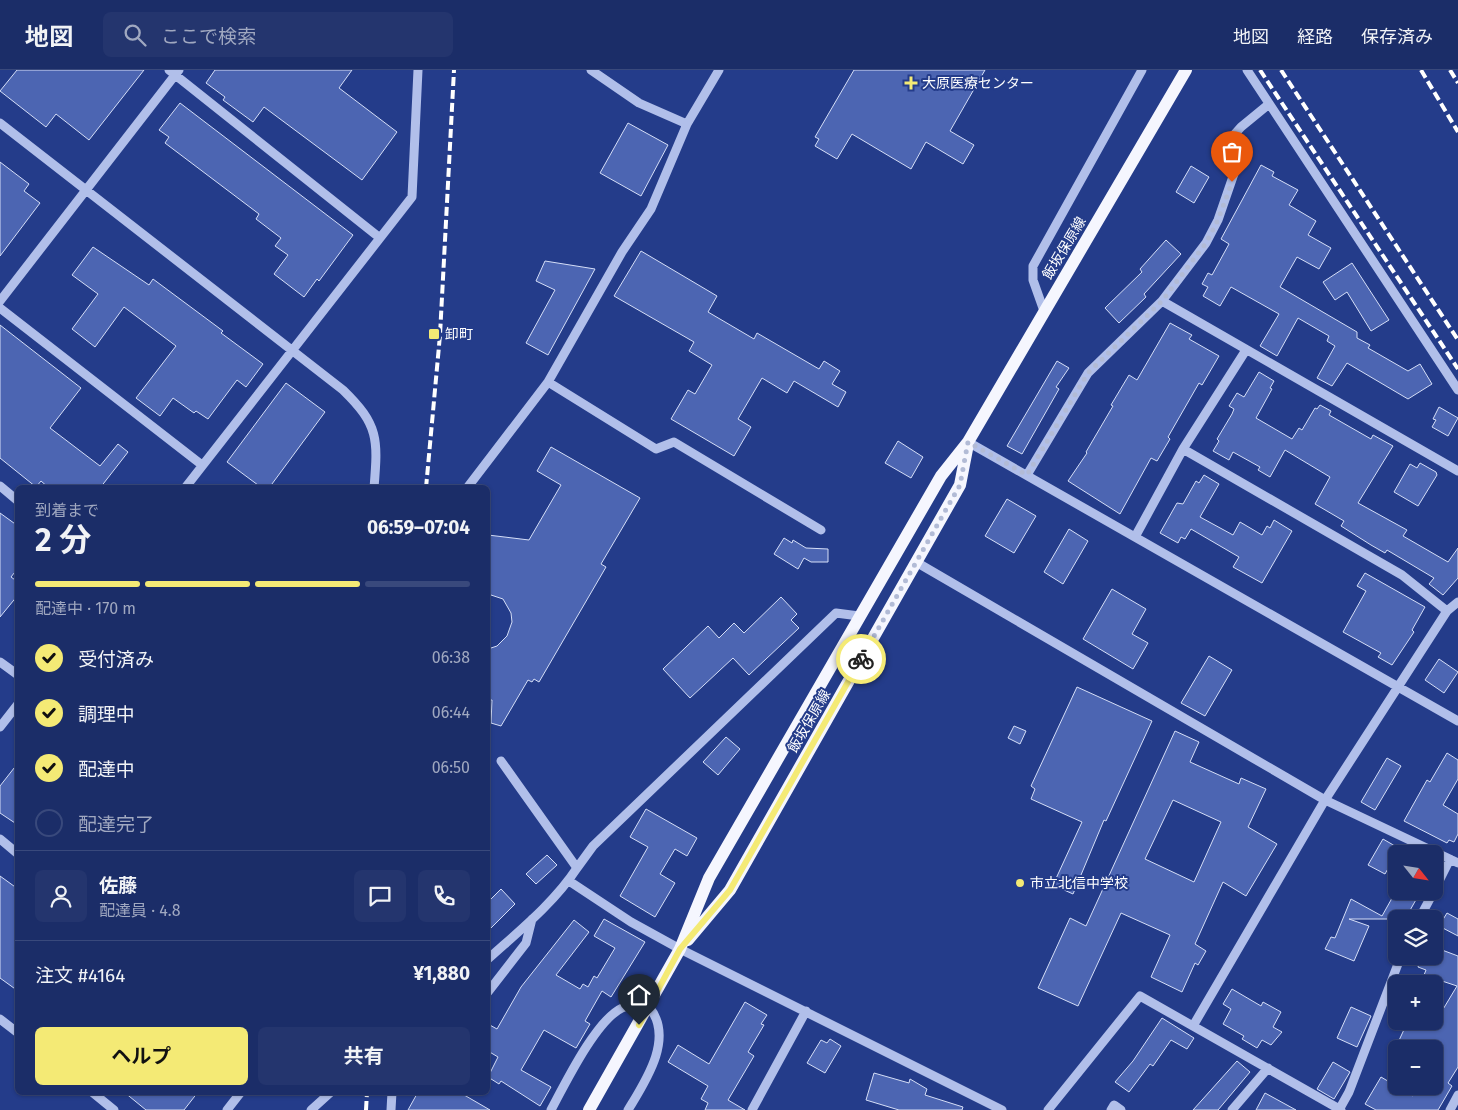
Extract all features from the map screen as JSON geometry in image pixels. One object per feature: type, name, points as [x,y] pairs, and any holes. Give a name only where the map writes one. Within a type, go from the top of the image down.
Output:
[{"type":"main road","name":"飯坂保原線","points":[[589,1110],[649,1008],[680,949],[709,878],[859,616],[941,476],[968,442],[1186,70]]},
{"type":"main road","name":"飯坂保原線","points":[[680,949],[730,890],[960,485],[968,442]]},
{"type":"street","points":[[187,485],[412,198],[418,70]]},
{"type":"street","points":[[591,70],[639,103],[687,124]]},
{"type":"street","points":[[468,485],[548,382],[612,268],[651,209],[687,124],[719,70]]},
{"type":"street","points":[[1044,311],[1033,280],[1033,266],[1142,70]]},
{"type":"street","points":[[1247,70],[1458,390]]},
{"type":"street","points":[[0,301],[86,190],[174,71],[380,238]]},
{"type":"street","points":[[1027,475],[1088,373],[1162,301],[1206,243],[1218,220],[1237,166],[1233,136],[1240,127],[1269,104]]},
{"type":"street","points":[[0,123],[343,390],[363,409],[375,436],[374,485]]},
{"type":"street","points":[[1162,301],[1458,471]]},
{"type":"street","points":[[0,308],[202,465]]},
{"type":"street","points":[[1135,537],[1183,449],[1246,350]]},
{"type":"street","points":[[548,382],[656,449],[674,442],[821,530]]},
{"type":"street","points":[[968,442],[1458,721]]},
{"type":"street","points":[[1183,449],[1402,575],[1447,611]]},
{"type":"street","points":[[0,486],[15,498]]},
{"type":"street","points":[[916,562],[1325,800],[1454,861],[1443,878]]},
{"type":"street","points":[[1193,1026],[1325,800],[1447,611],[1458,602]]},
{"type":"street","points":[[490,957],[532,919],[568,881],[593,846],[836,612],[859,616]]},
{"type":"street","points":[[0,662],[15,673]]},
{"type":"street","points":[[0,727],[15,708]]},
{"type":"street","points":[[501,761],[578,868]]},
{"type":"street","points":[[0,840],[15,852]]},
{"type":"street","points":[[568,881],[631,922],[680,949],[1002,1110]]},
{"type":"street","points":[[490,989],[526,943],[532,919]]},
{"type":"street","points":[[1048,1110],[1140,996],[1340,1110],[1349,1092],[1398,965]]},
{"type":"street","points":[[551,1110],[584,1053],[606,1021],[622,1008],[630,1005],[649,1008],[658,1020],[660,1038],[650,1069],[628,1110]]},
{"type":"street","points":[[752,1110],[806,1011]]},
{"type":"street","points":[[0,1019],[15,1031]]},
{"type":"street","points":[[1232,1110],[1268,1068]]},
{"type":"street","points":[[96,1095],[114,1110]]},
{"type":"street","points":[[226,1110],[238,1095]]},
{"type":"street","points":[[311,1110],[328,1095]]},
{"type":"street","points":[[391,1110],[392,1095]]},
{"type":"street","points":[[1450,1110],[1458,1095]]},
{"type":"street","points":[[1111,1110],[1114,1105],[1121,1110]]},
{"type":"building","points":[[17,70],[144,70],[89,140],[56,114],[46,127],[0,91]]},
{"type":"building","points":[[215,70],[352,70],[339,88],[397,132],[362,180],[264,107],[253,122],[223,100],[225,97],[206,83]]},
{"type":"building","points":[[854,70],[985,70],[950,131],[974,145],[963,164],[926,142],[911,169],[852,134],[837,159],[815,146],[819,139],[815,137]]},
{"type":"building","points":[[180,103],[353,235],[319,281],[317,279],[304,297],[274,274],[288,255],[275,246],[281,238],[256,219],[259,214],[165,143],[169,137],[159,130]]},
{"type":"building","points":[[628,123],[668,145],[641,196],[600,173]]},
{"type":"building","points":[[0,162],[29,184],[24,191],[40,203],[0,256]]},
{"type":"building","points":[[1261,165],[1274,172],[1272,176],[1298,190],[1289,205],[1316,221],[1308,235],[1331,248],[1319,269],[1297,257],[1280,287],[1357,332],[1357,338],[1370,345],[1368,348],[1408,371],[1420,364],[1432,384],[1408,399],[1347,363],[1332,386],[1317,378],[1335,346],[1327,341],[1329,336],[1298,318],[1277,356],[1260,346],[1279,314],[1231,287],[1220,306],[1203,296],[1208,287],[1202,284],[1208,273],[1212,275],[1229,244],[1221,239]]},
{"type":"building","points":[[1191,166],[1209,177],[1194,203],[1176,192]]},
{"type":"building","points":[[1166,240],[1181,254],[1144,294],[1146,297],[1119,323],[1105,308],[1142,272],[1140,269]]},
{"type":"building","points":[[93,247],[149,285],[153,279],[223,331],[221,333],[263,364],[246,387],[237,380],[208,419],[196,411],[194,413],[173,398],[160,416],[136,398],[176,346],[124,307],[95,347],[72,329],[98,294],[72,275]]},
{"type":"building","points":[[641,251],[717,296],[708,312],[754,339],[757,333],[819,369],[824,361],[840,371],[832,384],[846,392],[838,407],[794,381],[787,393],[762,378],[738,419],[751,427],[734,456],[671,419],[688,390],[695,394],[712,365],[689,351],[694,342],[614,296]]},
{"type":"building","points":[[545,261],[595,269],[548,355],[526,343],[555,290],[536,281]]},
{"type":"building","points":[[1352,263],[1389,320],[1371,331],[1347,292],[1335,300],[1323,282]]},
{"type":"building","points":[[1170,323],[1192,335],[1189,339],[1219,356],[1202,385],[1199,383],[1168,437],[1170,439],[1157,461],[1151,458],[1120,514],[1068,481],[1087,453],[1113,406],[1111,405],[1129,375],[1137,380]]},
{"type":"building","points":[[0,325],[81,388],[50,428],[100,466],[118,444],[128,452],[102,485],[46,485],[41,481],[38,485],[34,485],[0,458]]},
{"type":"building","points":[[1057,361],[1069,368],[1056,387],[1059,389],[1022,454],[1007,446]]},
{"type":"building","points":[[1259,372],[1274,381],[1270,388],[1272,389],[1256,418],[1292,439],[1299,428],[1302,430],[1315,408],[1317,409],[1320,405],[1331,411],[1329,415],[1371,439],[1373,435],[1393,446],[1358,503],[1407,530],[1403,536],[1448,562],[1458,548],[1458,578],[1443,595],[1429,584],[1434,578],[1387,550],[1385,553],[1371,545],[1341,526],[1344,521],[1315,504],[1330,477],[1285,450],[1270,477],[1258,470],[1260,467],[1233,452],[1229,460],[1213,451],[1219,441],[1217,439],[1234,409],[1229,406],[1237,393],[1244,397]]},
{"type":"building","points":[[286,383],[325,412],[271,485],[258,485],[227,462]]},
{"type":"building","points":[[1439,407],[1458,418],[1448,436],[1432,427],[1436,420],[1433,419]]},
{"type":"building","points":[[898,441],[923,457],[911,478],[885,463]]},
{"type":"building","points":[[551,447],[640,498],[601,564],[606,567],[539,682],[534,679],[532,682],[528,680],[501,726],[491,723],[490,648],[497,646],[507,636],[512,622],[511,613],[503,599],[490,595],[490,535],[529,540],[561,485],[537,471]]},
{"type":"building","points":[[1420,463],[1436,472],[1437,475],[1418,506],[1394,492],[1410,464],[1417,468]]},
{"type":"building","points":[[1204,475],[1219,484],[1200,517],[1233,535],[1240,522],[1262,535],[1267,526],[1270,528],[1274,520],[1292,531],[1262,583],[1233,567],[1239,557],[1191,529],[1185,539],[1181,537],[1178,543],[1160,533],[1177,503],[1183,504],[1196,481],[1199,483]]},
{"type":"building","points":[[1007,499],[1036,516],[1014,553],[985,536]]},
{"type":"building","points":[[0,513],[15,524],[15,572],[11,577],[15,580],[15,599],[0,617]]},
{"type":"building","points":[[1069,529],[1088,541],[1063,584],[1044,572]]},
{"type":"building","points":[[784,538],[792,543],[793,540],[806,548],[828,549],[828,562],[811,562],[804,558],[798,569],[774,554]]},
{"type":"building","points":[[1365,573],[1425,607],[1412,630],[1414,632],[1392,665],[1378,657],[1381,653],[1343,632],[1366,591],[1357,586]]},
{"type":"building","points":[[1112,589],[1146,609],[1132,634],[1148,643],[1133,669],[1083,639]]},
{"type":"building","points":[[781,597],[797,614],[791,620],[799,628],[749,675],[733,658],[690,698],[663,669],[708,626],[719,638],[734,623],[744,633]]},
{"type":"building","points":[[1209,656],[1232,670],[1205,716],[1181,703]]},
{"type":"building","points":[[1439,659],[1458,672],[1444,693],[1425,680]]},
{"type":"building","points":[[1077,687],[1152,721],[1106,821],[1104,820],[1073,894],[1053,885],[1082,822],[1031,799],[1035,789],[1031,786]]},
{"type":"building","points":[[1014,726],[1026,731],[1020,744],[1008,738]]},
{"type":"building","points":[[1175,731],[1199,742],[1190,762],[1239,784],[1241,778],[1266,789],[1248,827],[1277,844],[1246,896],[1223,882],[1195,944],[1206,951],[1198,965],[1195,963],[1182,992],[1151,977],[1170,935],[1121,913],[1078,1006],[1038,988],[1070,918],[1086,926]],"holes":[[[1173,800],[1221,822],[1194,882],[1145,859]]]},
{"type":"building","points":[[726,737],[740,749],[718,775],[703,762]]},
{"type":"building","points":[[1447,753],[1458,760],[1458,779],[1443,805],[1458,814],[1458,834],[1454,842],[1449,840],[1447,843],[1404,821],[1427,780],[1430,782]]},
{"type":"building","points":[[1387,758],[1401,766],[1375,810],[1361,802]]},
{"type":"building","points":[[15,767],[15,823],[0,813],[0,786]]},
{"type":"building","points":[[646,809],[697,838],[687,856],[675,849],[660,874],[675,883],[655,917],[620,896],[648,847],[630,837]]},
{"type":"building","points":[[1383,839],[1393,845],[1388,845],[1388,869],[1385,874],[1368,865]]},
{"type":"building","points":[[547,855],[557,865],[536,884],[526,874]]},
{"type":"building","points":[[0,876],[15,887],[15,989],[0,978]]},
{"type":"building","points":[[501,889],[515,904],[490,929],[490,900]]},
{"type":"building","points":[[1351,899],[1382,916],[1391,900],[1416,900],[1410,910],[1388,910],[1388,919],[1349,919],[1369,926],[1354,961],[1325,949],[1331,937],[1335,938]]},
{"type":"building","points":[[1447,913],[1458,919],[1458,936],[1443,928],[1443,920]]},
{"type":"building","points":[[604,919],[645,942],[611,997],[602,991],[585,1021],[590,1024],[576,1048],[544,1030],[521,1070],[551,1087],[540,1106],[501,1081],[499,1084],[490,1078],[490,1073],[498,1057],[490,1052],[490,1025],[497,1029],[521,987],[574,920],[589,932],[556,975],[580,989],[583,984],[588,987],[594,976],[597,978],[615,948],[594,936]]},
{"type":"building","points":[[1443,950],[1458,956],[1458,1067],[1448,1083],[1452,1086],[1438,1110],[1376,1110],[1365,1104],[1381,1077],[1388,1081],[1388,1095],[1443,1095],[1443,1040],[1399,1040],[1404,1030],[1443,1030],[1443,1009],[1457,986],[1443,981],[1443,975],[1424,975],[1426,970],[1418,967],[1419,965],[1443,965]]},
{"type":"building","points":[[1232,989],[1261,1006],[1263,1002],[1281,1012],[1273,1027],[1282,1032],[1271,1045],[1262,1040],[1257,1048],[1242,1039],[1244,1036],[1223,1024],[1231,1009],[1223,1004]]},
{"type":"building","points":[[745,1002],[767,1015],[761,1024],[764,1025],[748,1052],[754,1056],[728,1100],[745,1110],[705,1110],[708,1103],[701,1099],[708,1086],[668,1062],[678,1045],[709,1064]]},
{"type":"building","points":[[1351,1007],[1371,1016],[1357,1047],[1337,1038]]},
{"type":"building","points":[[1162,1018],[1194,1038],[1187,1049],[1171,1040],[1153,1066],[1150,1064],[1129,1092],[1115,1082],[1133,1061]]},
{"type":"building","points":[[830,1039],[841,1046],[825,1073],[807,1063],[821,1040],[827,1043]]},
{"type":"building","points":[[1237,1061],[1250,1072],[1218,1110],[1193,1110]]},
{"type":"building","points":[[1333,1062],[1350,1072],[1334,1099],[1317,1089]]},
{"type":"building","points":[[874,1073],[909,1083],[910,1079],[927,1089],[925,1095],[963,1107],[962,1110],[899,1110],[866,1100]]},
{"type":"building","points":[[1265,1093],[1296,1110],[1256,1110]]},
{"type":"building","points":[[128,1095],[196,1095],[184,1110],[146,1110]]},
{"type":"building","points":[[416,1095],[464,1095],[490,1110],[408,1110]]},
{"type":"railway","points":[[426,485],[440,335],[454,70]]},
{"type":"railway","points":[[1260,70],[1458,369]]},
{"type":"railway","points":[[1281,70],[1458,340]]},
{"type":"railway","points":[[1421,70],[1458,132]]},
{"type":"railway","points":[[1450,70],[1458,83]]},
{"type":"railway","points":[[366,1110],[367,1095]]},
{"type":"way so far","points":[[861,659],[960,485],[968,442],[1027,475],[1088,373],[1162,301],[1206,243],[1218,220],[1232,182]]},
{"type":"place","name":"大原医療センター","points":[[911,83]]},
{"type":"place","name":"卸町","points":[[434,334]]},
{"type":"place","name":"市立北信中学校","points":[[1020,883]]},
{"type":"route","points":[[639,1025],[680,949],[730,890],[861,659]]}]
